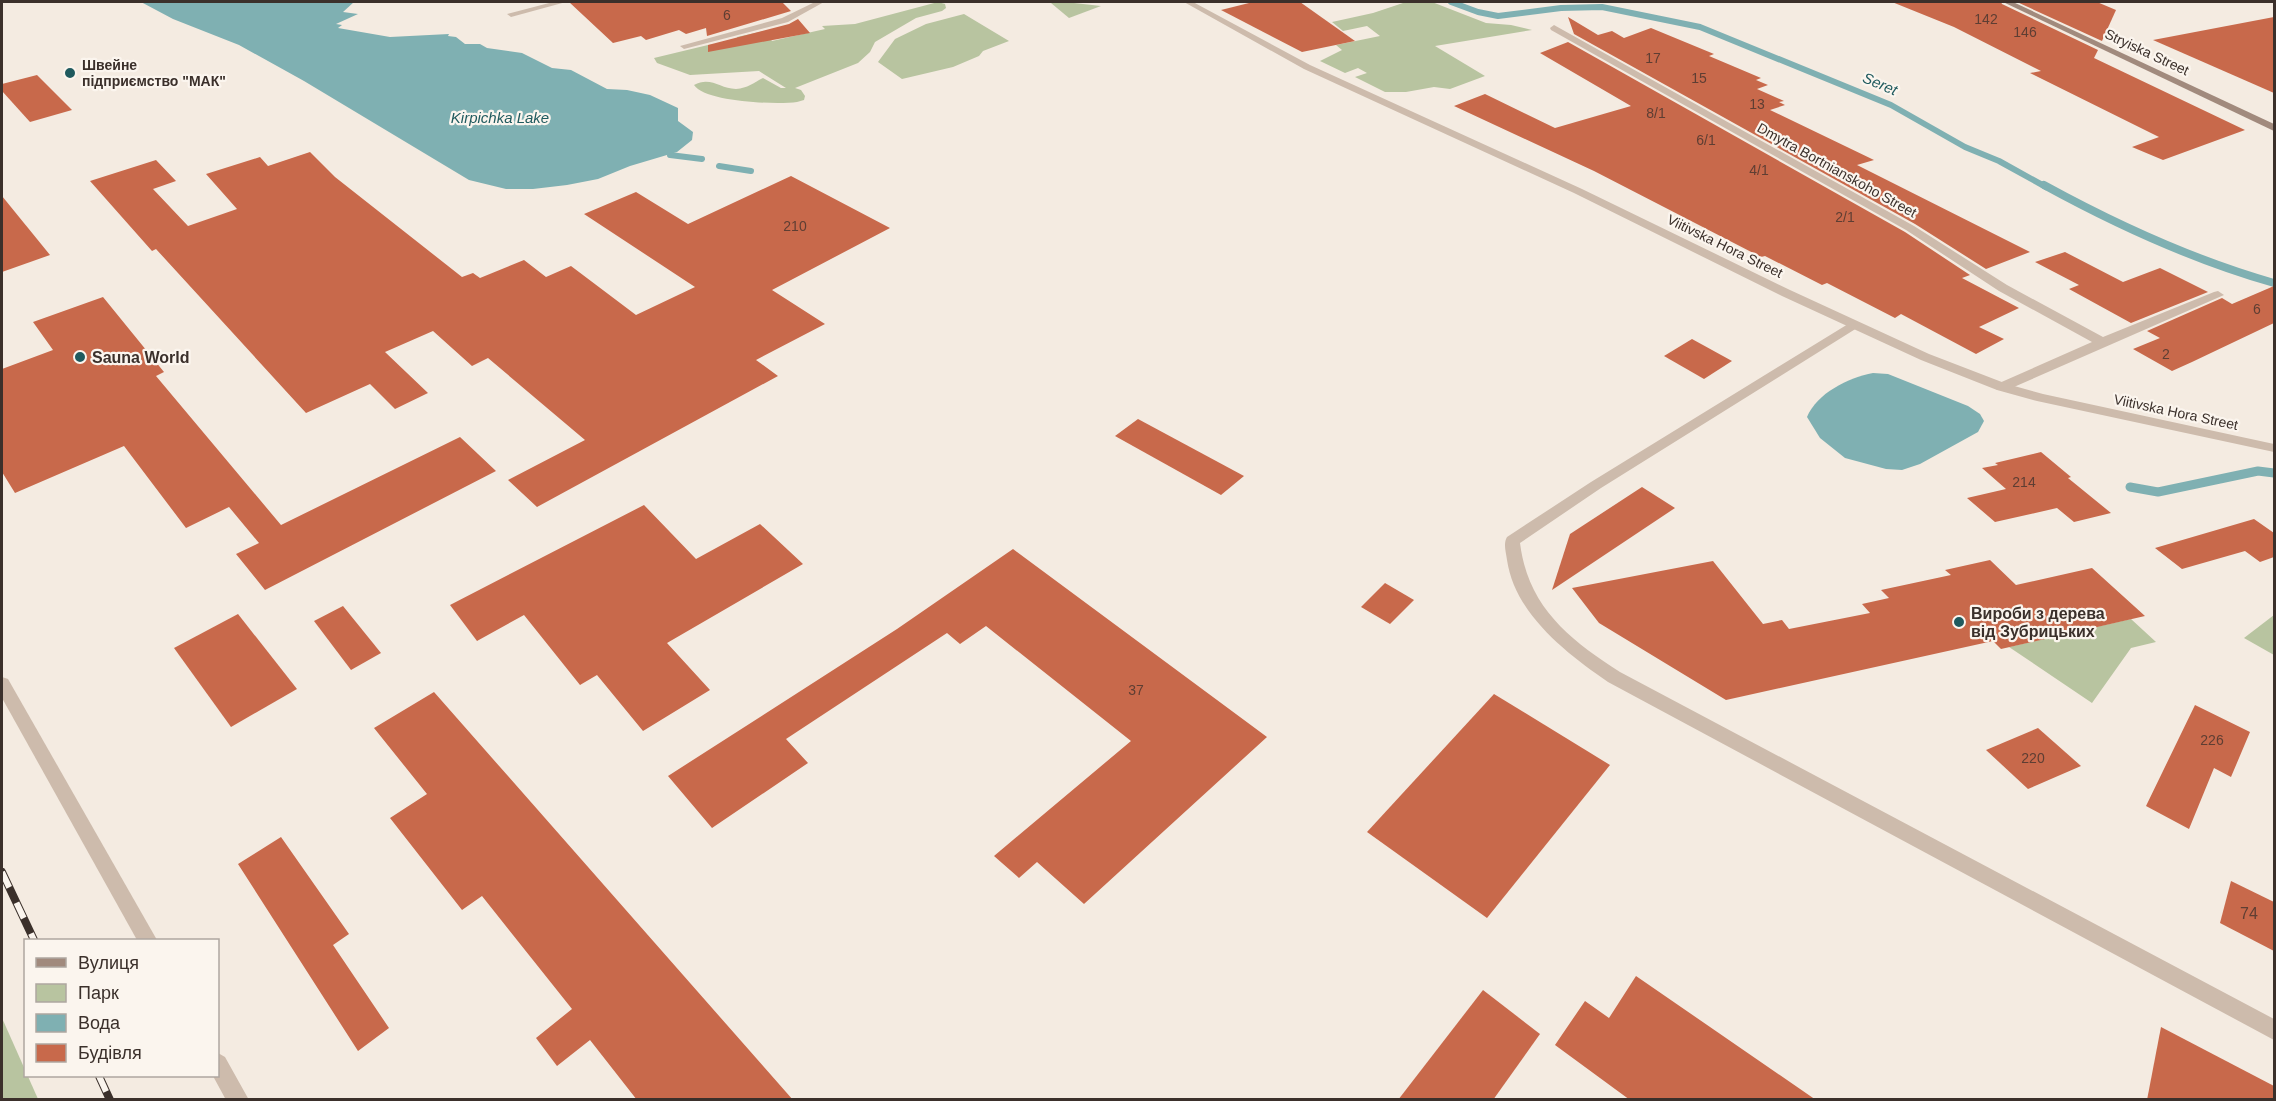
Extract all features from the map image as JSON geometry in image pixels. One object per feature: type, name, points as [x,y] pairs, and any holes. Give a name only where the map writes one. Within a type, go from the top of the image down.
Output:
[{"type":"main road","name":"Stryiska Street","points":[[2007,2],[2274,128]]},
{"type":"street","points":[[511,14],[562,2]]},
{"type":"street","points":[[684,46],[785,20],[820,2]]},
{"type":"street","name":"Viitivska Hora Street","points":[[1188,2],[1307,67],[1578,191],[1853,325],[1925,357],[2002,387],[2117,415],[2274,448]]},
{"type":"street","name":"Dmytra Bortnianskoho Street","points":[[1554,28],[1911,228],[2003,288],[2102,342]]},
{"type":"street","points":[[2002,387],[2102,342],[2218,295]]},
{"type":"street","points":[[1853,325],[1512,540],[1513,558],[1530,598],[1544,620],[1563,640],[1614,677],[2274,1030]]},
{"type":"street","points":[[2,684],[146,939]]},
{"type":"street","points":[[219,1066],[238,1100]]},
{"type":"green space","points":[[938,2],[945,4],[946,8],[916,18],[875,42],[870,52],[858,63],[795,88],[801,90],[805,96],[804,100],[797,102],[774,103],[726,99],[701,91],[694,85],[711,82],[736,89],[763,78],[781,88],[786,88],[759,71],[690,75],[657,63],[654,58],[708,45],[737,42],[737,37],[764,31],[772,41],[825,29],[822,26],[855,24]]},
{"type":"green space","points":[[1065,2],[1101,6],[1069,18],[1051,3]]},
{"type":"green space","points":[[1406,2],[1432,2],[1486,23],[1532,30],[1435,46],[1485,76],[1450,89],[1434,87],[1406,92],[1385,92],[1355,77],[1367,73],[1358,68],[1345,73],[1320,61],[1342,50],[1336,45],[1380,36],[1367,26],[1343,31],[1332,22],[1373,13]]},
{"type":"green space","points":[[964,14],[1009,41],[983,51],[979,56],[953,67],[902,79],[878,62],[895,39],[926,24]]},
{"type":"green space","points":[[2274,615],[2274,655],[2244,638]]},
{"type":"green space","points":[[2131,619],[2156,642],[2131,648],[2092,703],[2009,647]]},
{"type":"green space","points":[[2,1018],[24,1068],[24,1077],[28,1077],[38,1099],[2,1099]]},
{"type":"water","name":"Kirpichka Lake","points":[[141,2],[354,2],[343,12],[358,14],[336,24],[342,25],[338,28],[390,37],[449,34],[448,36],[456,37],[465,44],[480,44],[487,48],[522,53],[552,68],[571,70],[607,89],[650,95],[678,108],[678,121],[693,132],[692,140],[677,152],[630,166],[598,179],[567,185],[506,189],[469,180],[304,81],[239,45],[173,19]]},
{"type":"water","points":[[1873,373],[1888,374],[1968,406],[1980,414],[1984,421],[1978,432],[1920,464],[1902,470],[1886,469],[1845,458],[1820,438],[1807,417],[1818,401],[1834,388]]},
{"type":"building","points":[[569,2],[782,2],[791,11],[707,36],[706,28],[686,34],[679,30],[646,40],[641,36],[613,43]]},
{"type":"building","points":[[1253,2],[1300,2],[1355,41],[1302,52],[1221,10]]},
{"type":"building","points":[[1892,2],[2001,2],[2098,50],[2094,58],[2245,130],[2163,160],[2132,147],[2159,137],[2030,73],[2041,71],[1954,27]]},
{"type":"building","points":[[2017,2],[2097,2],[2116,10],[2102,41]]},
{"type":"building","points":[[1568,17],[1598,35],[1612,31],[1624,38],[1651,28],[1714,54],[1709,56],[1761,78],[1756,80],[1768,85],[1757,89],[1784,101],[1779,102],[1785,105],[1770,110],[1874,160],[1857,165],[2030,252],[1986,269],[1915,224],[1574,34]]},
{"type":"building","points":[[2274,17],[2274,93],[2153,40]]},
{"type":"building","points":[[798,19],[810,33],[708,52],[708,45],[789,24]]},
{"type":"building","points":[[1568,42],[1905,232],[1970,275],[1962,278],[2019,308],[1979,327],[2004,339],[1976,354],[1901,314],[1895,318],[1827,283],[1822,285],[1765,256],[1761,257],[1594,171],[1454,106],[1485,94],[1555,128],[1631,106],[1540,53]]},
{"type":"building","points":[[37,75],[72,110],[30,122],[2,91],[2,84]]},
{"type":"building","points":[[310,152],[335,177],[462,277],[473,273],[480,278],[524,260],[546,277],[571,266],[636,315],[695,287],[584,214],[636,192],[688,224],[791,176],[890,228],[772,290],[825,324],[756,360],[778,376],[537,507],[508,480],[585,440],[488,358],[472,366],[433,331],[385,352],[428,393],[395,409],[370,384],[306,413],[156,249],[152,251],[90,181],[156,160],[176,181],[153,189],[188,226],[237,209],[206,174],[260,157],[268,166]]},
{"type":"building","points":[[2,196],[50,255],[2,272]]},
{"type":"building","points":[[2065,252],[2123,282],[2160,268],[2208,292],[2131,323],[2069,289],[2079,285],[2035,262]]},
{"type":"building","points":[[2274,286],[2274,323],[2172,371],[2133,349],[2160,338],[2147,331],[2222,298],[2232,304]]},
{"type":"building","points":[[103,297],[164,372],[156,376],[281,525],[460,437],[496,471],[265,590],[236,554],[259,543],[229,507],[186,528],[124,446],[15,493],[2,472],[2,369],[53,350],[33,322]]},
{"type":"building","points":[[1692,339],[1732,361],[1704,379],[1664,356]]},
{"type":"building","points":[[1138,419],[1244,476],[1221,495],[1115,436]]},
{"type":"building","points":[[2041,452],[2071,477],[2068,478],[2111,513],[2074,522],[2057,508],[1995,522],[1967,498],[2006,489],[1982,468]]},
{"type":"building","points":[[1642,487],[1675,508],[1552,590],[1570,534]]},
{"type":"building","points":[[644,505],[696,559],[760,524],[803,564],[667,643],[710,690],[643,731],[597,675],[580,685],[524,615],[477,641],[450,605]]},
{"type":"building","points":[[2254,519],[2274,533],[2274,557],[2260,562],[2245,551],[2182,569],[2155,548]]},
{"type":"building","points":[[1013,549],[1267,737],[1084,904],[1037,862],[1019,878],[994,856],[1131,741],[986,626],[960,644],[947,633],[786,739],[808,763],[712,828],[668,776],[897,629]]},
{"type":"building","points":[[1990,560],[2016,585],[2092,568],[2145,616],[2001,649],[1993,641],[1726,700],[1599,623],[1572,588],[1713,561],[1763,624],[1782,620],[1789,629],[1870,613],[1862,604],[1889,598],[1881,590],[1951,575],[1945,570]]},
{"type":"building","points":[[1385,583],[1414,600],[1390,624],[1361,607]]},
{"type":"building","points":[[343,606],[381,653],[351,670],[314,621]]},
{"type":"building","points":[[238,614],[297,689],[231,727],[174,648]]},
{"type":"building","points":[[434,692],[793,1100],[637,1100],[590,1040],[557,1066],[536,1038],[572,1009],[482,896],[462,910],[390,818],[427,794],[374,728]]},
{"type":"building","points":[[1494,694],[1610,765],[1487,918],[1367,832]]},
{"type":"building","points":[[2195,705],[2250,732],[2231,777],[2214,768],[2189,829],[2146,806]]},
{"type":"building","points":[[2038,728],[2081,766],[2028,789],[1986,750]]},
{"type":"building","points":[[281,837],[349,934],[333,945],[389,1028],[358,1051],[238,864]]},
{"type":"building","points":[[2231,881],[2274,902],[2274,951],[2220,923]]},
{"type":"building","points":[[1636,976],[1816,1100],[1630,1100],[1555,1045],[1585,1001],[1609,1018]]},
{"type":"building","points":[[1483,990],[1540,1034],[1493,1100],[1398,1100]]},
{"type":"building","points":[[2161,1027],[2274,1086],[2274,1100],[2147,1100]]},
{"type":"waterway","name":"Seret","points":[[1451,2],[1478,12],[1498,16],[1561,8],[1602,7],[1700,27],[1891,105],[1965,147],[1999,161],[2046,187]]},
{"type":"waterway","points":[[670,155],[702,159]]},
{"type":"waterway","points":[[719,166],[751,171]]},
{"type":"waterway","name":"Seret","points":[[2044,185],[2156,240],[2214,264],[2274,283]]},
{"type":"waterway","points":[[2130,487],[2158,492],[2258,471],[2274,473]]},
{"type":"railway","points":[[2,872],[34,939]]},
{"type":"railway","points":[[99,1077],[110,1100]]},
{"type":"place","name":"Швейне підприємство \"МАК\"","points":[[70,73]]},
{"type":"place","name":"Sauna World","points":[[80,357]]},
{"type":"place","name":"Вироби з дерева від Зубрицьких","points":[[1959,622]]}]
